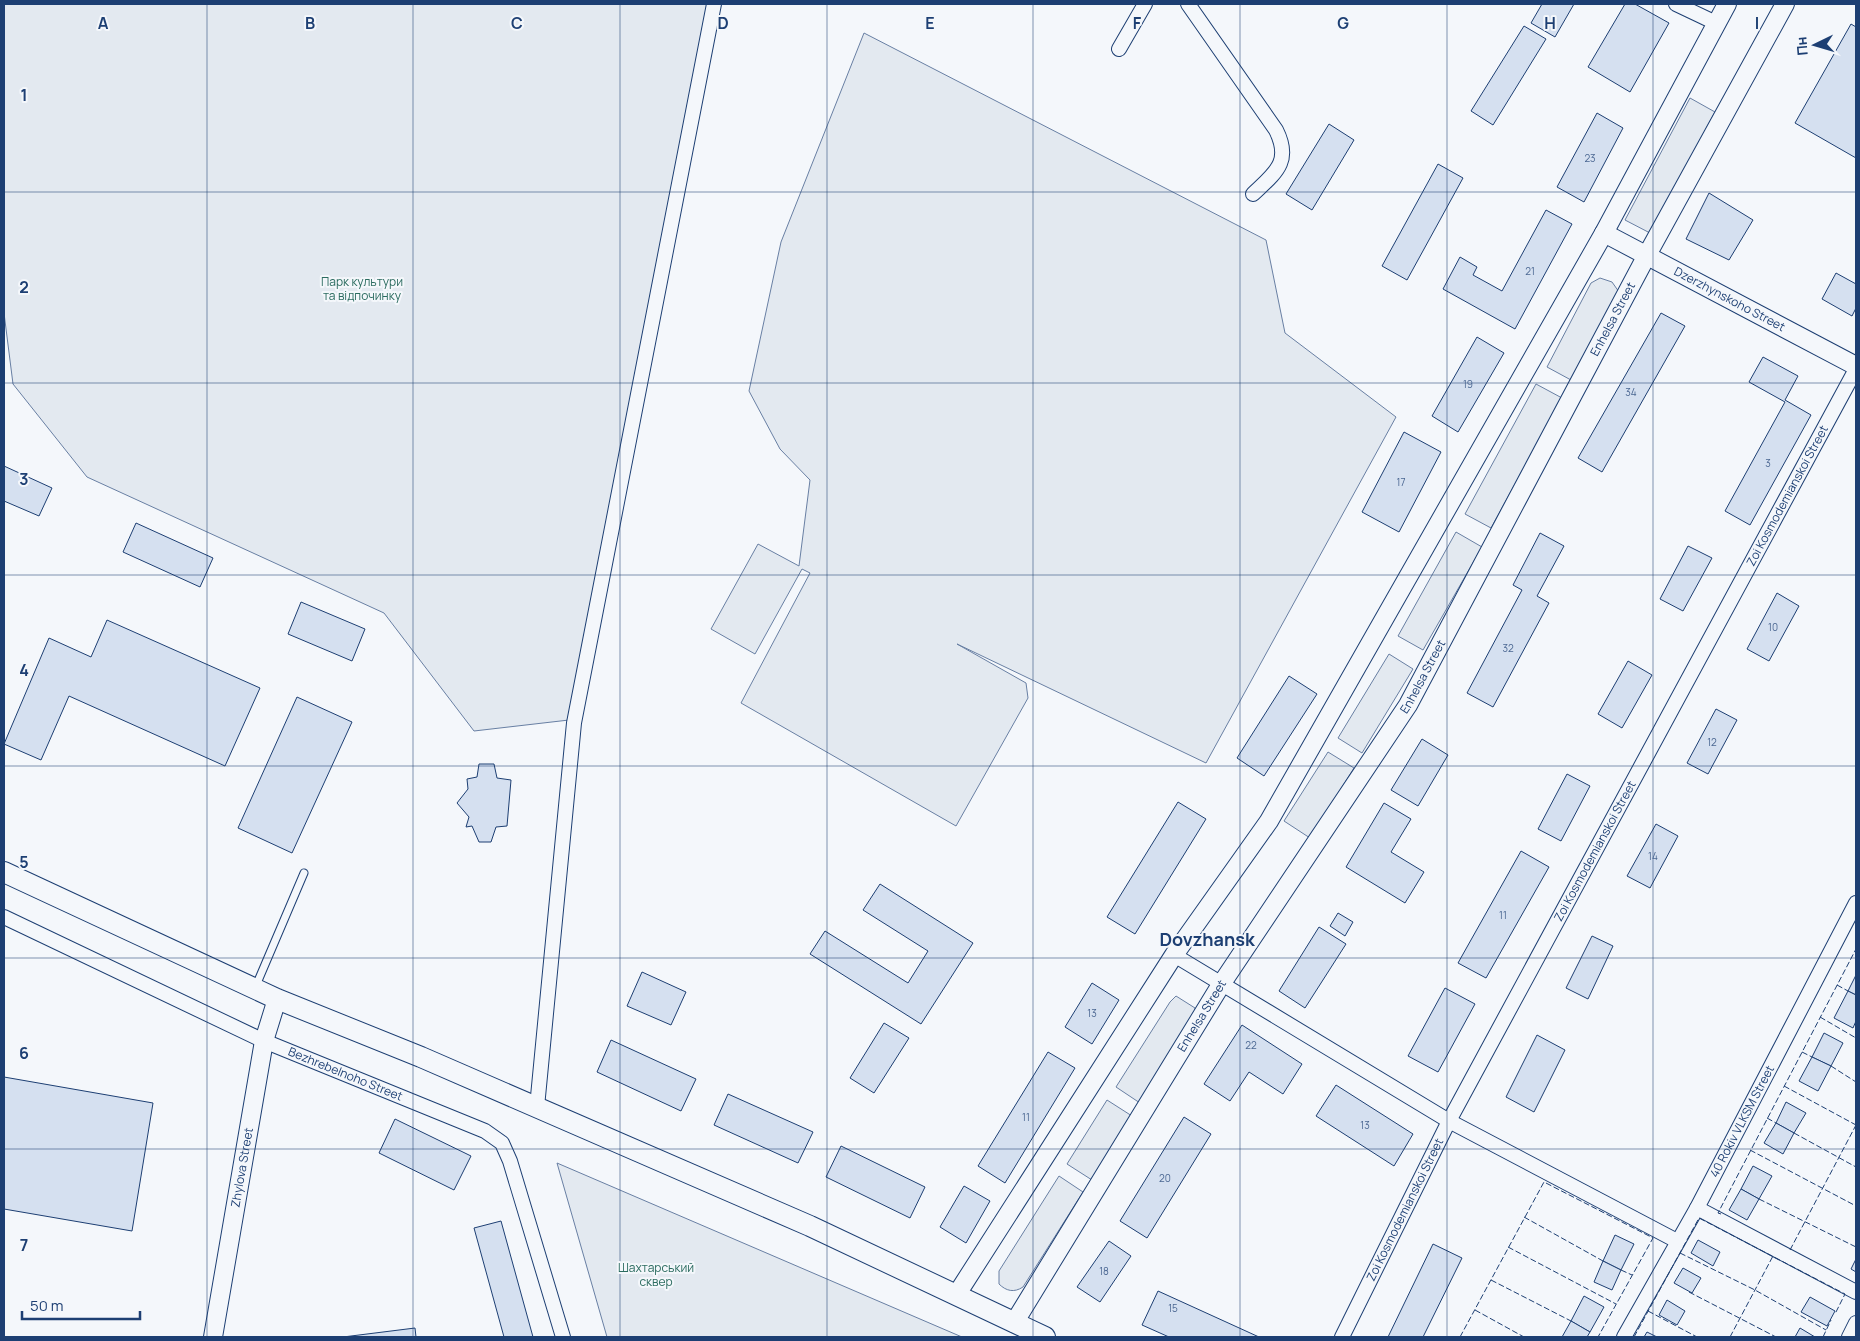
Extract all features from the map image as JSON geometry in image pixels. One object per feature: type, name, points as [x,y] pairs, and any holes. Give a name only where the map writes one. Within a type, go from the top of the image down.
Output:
[{"type":"main road","points":[[4,872],[277,999],[537,1107],[810,1226],[1045,1337]]},
{"type":"street","points":[[537,1107],[574,723],[714,4]]},
{"type":"street","points":[[1119,49],[1144,4]]},
{"type":"street","points":[[1188,4],[1263,111],[1282,143],[1283,156],[1276,172],[1253,194]]},
{"type":"street","points":[[1676,4],[1716,24]]},
{"type":"street","points":[[957,1294],[1174,955],[1269,820],[1604,233],[1727,4]]},
{"type":"street","name":"Enhelsa Street","points":[[1014,1323],[1222,983],[1408,705],[1647,255],[1785,4]]},
{"type":"street","name":"Dzerzhynskoho Street","points":[[1604,233],[1856,367]]},
{"type":"street","name":"Zoi Kosmodemianskoi Street","points":[[1342,1337],[1449,1121],[1856,367]]},
{"type":"street","name":"40 Rokiv VLKSM Street","points":[[1624,1337],[1696,1208],[1856,903]]},
{"type":"street","name":"Bezhrebelnoho Street","points":[[4,917],[264,1041],[485,1131],[502,1143],[510,1161],[563,1337]]},
{"type":"street","points":[[1174,955],[1449,1121],[1677,1241]]},
{"type":"street","name":"Zhylova Street","points":[[213,1337],[264,1041],[277,999]]},
{"type":"street","points":[[1696,1208],[1856,1292]]},
{"type":"street","points":[[1848,1337],[1856,1322]]},
{"type":"lane","points":[[254,988],[304,873]]},
{"type":"green space","name":"Парк культури та відпочинку","points":[[4,4],[707,4],[680,166],[569,720],[474,731],[384,613],[87,477],[13,384],[4,313]]},
{"type":"green space","points":[[864,33],[1266,240],[1285,333],[1396,417],[1206,763],[957,644],[1026,683],[1028,698],[956,826],[741,703],[810,573],[802,569],[755,654],[711,629],[758,544],[799,566],[810,480],[780,449],[749,391],[781,242]]},
{"type":"green space","points":[[1690,98],[1715,112],[1650,233],[1625,220]]},
{"type":"green space","points":[[1600,278],[1612,282],[1619,292],[1571,380],[1547,367],[1591,283]]},
{"type":"green space","points":[[1536,384],[1562,398],[1491,528],[1465,514]]},
{"type":"green space","points":[[1456,532],[1482,547],[1423,650],[1398,636]]},
{"type":"green space","points":[[1389,654],[1413,669],[1362,753],[1338,738]]},
{"type":"green space","points":[[1328,752],[1354,768],[1310,838],[1284,821]]},
{"type":"green space","points":[[1176,996],[1195,1008],[1195,1012],[1140,1103],[1116,1087],[1170,1002]]},
{"type":"green space","points":[[1107,1100],[1132,1116],[1092,1180],[1067,1164]]},
{"type":"green space","name":"Шахтарський сквер","points":[[557,1163],[927,1322],[962,1337],[607,1337]]},
{"type":"green space","points":[[1059,1176],[1083,1192],[1023,1287],[1013,1291],[1004,1288],[999,1284],[999,1271]]},
{"type":"building","points":[[1542,4],[1574,4],[1555,37],[1531,23]]},
{"type":"building","points":[[1625,4],[1635,4],[1669,23],[1630,92],[1588,67]]},
{"type":"building","points":[[1851,24],[1856,27],[1856,158],[1795,123]]},
{"type":"building","points":[[1524,26],[1546,39],[1493,125],[1471,111]]},
{"type":"building","points":[[1597,113],[1623,128],[1584,202],[1557,187]]},
{"type":"building","points":[[1329,124],[1354,140],[1312,210],[1286,194]]},
{"type":"building","points":[[1438,164],[1463,178],[1407,280],[1382,266]]},
{"type":"building","points":[[1709,193],[1753,220],[1729,260],[1686,239]]},
{"type":"building","points":[[1546,210],[1572,224],[1515,329],[1443,289],[1460,257],[1477,267],[1473,275],[1502,291]]},
{"type":"building","points":[[1836,273],[1856,284],[1856,308],[1852,316],[1822,299]]},
{"type":"building","points":[[1661,313],[1685,326],[1602,472],[1578,458]]},
{"type":"building","points":[[1477,337],[1504,353],[1458,432],[1432,416]]},
{"type":"building","points":[[1763,357],[1798,376],[1785,400],[1811,415],[1750,525],[1725,511],[1785,402],[1749,382]]},
{"type":"building","points":[[1404,432],[1441,452],[1399,532],[1362,512]]},
{"type":"building","points":[[4,466],[52,488],[39,516],[4,501]]},
{"type":"building","points":[[136,523],[213,558],[200,587],[123,552]]},
{"type":"building","points":[[1540,533],[1564,546],[1537,596],[1549,603],[1493,707],[1467,693],[1522,590],[1513,585]]},
{"type":"building","points":[[1688,546],[1712,558],[1683,611],[1660,599]]},
{"type":"building","points":[[1777,593],[1799,606],[1769,661],[1747,649]]},
{"type":"building","points":[[301,602],[365,629],[352,661],[288,634]]},
{"type":"building","points":[[107,620],[260,688],[225,766],[69,696],[41,760],[4,744],[49,638],[91,657]]},
{"type":"building","points":[[1628,661],[1652,675],[1622,728],[1598,714]]},
{"type":"building","points":[[1289,676],[1317,694],[1264,776],[1237,758]]},
{"type":"building","points":[[297,697],[352,722],[292,853],[238,828]]},
{"type":"building","points":[[1716,709],[1737,720],[1708,774],[1687,763]]},
{"type":"building","points":[[1422,739],[1448,755],[1418,806],[1391,790]]},
{"type":"building","points":[[479,764],[494,764],[497,778],[511,780],[507,826],[496,827],[491,842],[479,842],[472,826],[466,827],[469,817],[457,803],[468,789],[467,779],[477,777]]},
{"type":"building","points":[[1567,774],[1590,786],[1561,841],[1538,829]]},
{"type":"building","points":[[1178,802],[1206,819],[1135,934],[1107,917]]},
{"type":"building","points":[[1384,803],[1411,819],[1391,852],[1424,872],[1405,903],[1346,867]]},
{"type":"building","points":[[1656,824],[1678,836],[1650,888],[1627,876]]},
{"type":"building","points":[[1521,851],[1549,867],[1486,978],[1458,963]]},
{"type":"building","points":[[880,884],[973,943],[921,1024],[810,954],[825,931],[908,983],[928,951],[863,910]]},
{"type":"building","points":[[1338,913],[1353,922],[1345,936],[1330,926]]},
{"type":"building","points":[[1319,927],[1346,944],[1305,1008],[1279,991]]},
{"type":"building","points":[[1592,936],[1613,946],[1588,999],[1566,988]]},
{"type":"building","points":[[642,972],[686,992],[671,1025],[627,1006]]},
{"type":"building","points":[[1856,975],[1856,995],[1848,991]]},
{"type":"building","points":[[1092,983],[1119,1000],[1092,1044],[1065,1027]]},
{"type":"building","points":[[1445,988],[1475,1004],[1438,1072],[1408,1056]]},
{"type":"building","points":[[1848,991],[1856,995],[1856,1021],[1853,1028],[1834,1018]]},
{"type":"building","points":[[884,1023],[909,1038],[874,1093],[850,1078]]},
{"type":"building","points":[[1242,1025],[1302,1064],[1283,1094],[1249,1072],[1230,1101],[1204,1084]]},
{"type":"building","points":[[1824,1033],[1843,1043],[1831,1066],[1812,1057]]},
{"type":"building","points":[[1537,1035],[1565,1050],[1534,1112],[1506,1097]]},
{"type":"building","points":[[611,1040],[696,1079],[681,1111],[597,1072]]},
{"type":"building","points":[[1048,1052],[1075,1068],[1005,1183],[978,1166]]},
{"type":"building","points":[[1812,1057],[1831,1066],[1818,1091],[1799,1081]]},
{"type":"building","points":[[4,1077],[153,1103],[132,1231],[4,1209]]},
{"type":"building","points":[[1336,1085],[1413,1134],[1394,1166],[1316,1116]]},
{"type":"building","points":[[728,1094],[813,1132],[798,1163],[714,1125]]},
{"type":"building","points":[[1786,1102],[1806,1113],[1794,1133],[1776,1123]]},
{"type":"building","points":[[1184,1117],[1211,1134],[1147,1238],[1120,1221]]},
{"type":"building","points":[[395,1119],[471,1156],[454,1190],[379,1153]]},
{"type":"building","points":[[1776,1123],[1794,1133],[1783,1154],[1764,1143]]},
{"type":"building","points":[[841,1146],[925,1187],[910,1218],[826,1177]]},
{"type":"building","points":[[1753,1166],[1772,1176],[1759,1199],[1741,1189]]},
{"type":"building","points":[[964,1186],[990,1201],[966,1243],[940,1227]]},
{"type":"building","points":[[1741,1189],[1759,1199],[1747,1220],[1729,1210]]},
{"type":"building","points":[[501,1221],[533,1337],[504,1337],[474,1228]]},
{"type":"building","points":[[1615,1235],[1634,1244],[1621,1270],[1603,1261]]},
{"type":"building","points":[[1698,1240],[1720,1252],[1713,1266],[1691,1253]]},
{"type":"building","points":[[1109,1241],[1131,1256],[1100,1302],[1077,1287]]},
{"type":"building","points":[[1433,1244],[1462,1258],[1423,1337],[1388,1337]]},
{"type":"building","points":[[1856,1259],[1856,1272],[1851,1269]]},
{"type":"building","points":[[1603,1261],[1621,1270],[1612,1290],[1594,1282]]},
{"type":"building","points":[[1683,1268],[1701,1278],[1692,1293],[1674,1283]]},
{"type":"building","points":[[1158,1291],[1259,1337],[1169,1337],[1142,1325]]},
{"type":"building","points":[[1584,1296],[1604,1307],[1590,1332],[1571,1321]]},
{"type":"building","points":[[1810,1297],[1835,1311],[1827,1326],[1801,1312]]},
{"type":"building","points":[[1667,1300],[1685,1311],[1677,1325],[1659,1315]]},
{"type":"building","points":[[1571,1321],[1590,1332],[1587,1337],[1562,1337]]},
{"type":"building","points":[[415,1328],[416,1337],[343,1337]]},
{"type":"building","points":[[1800,1328],[1815,1337],[1795,1337]]},
{"type":"building","points":[[1647,1332],[1657,1337],[1644,1337]]},
{"type":"fence","points":[[1721,1214],[1718,1213],[1856,949]]},
{"type":"fence","points":[[1837,985],[1848,991]]},
{"type":"fence","points":[[1820,1017],[1856,1038]]},
{"type":"fence","points":[[1802,1052],[1812,1057]]},
{"type":"fence","points":[[1831,1066],[1856,1082]]},
{"type":"fence","points":[[1784,1086],[1856,1125]]},
{"type":"fence","points":[[1767,1118],[1776,1123]]},
{"type":"fence","points":[[1790,1250],[1856,1125]]},
{"type":"fence","points":[[1794,1133],[1856,1167]]},
{"type":"fence","points":[[1750,1150],[1856,1206]]},
{"type":"fence","points":[[1460,1337],[1544,1182],[1653,1238],[1598,1337]]},
{"type":"fence","points":[[1759,1199],[1856,1247]]},
{"type":"fence","points":[[1524,1217],[1603,1261]]},
{"type":"fence","points":[[1634,1337],[1699,1218],[1845,1294],[1835,1314]]},
{"type":"fence","points":[[1508,1247],[1616,1304]]},
{"type":"fence","points":[[1680,1253],[1755,1290],[1826,1330]]},
{"type":"fence","points":[[1730,1337],[1773,1256]]},
{"type":"fence","points":[[1621,1270],[1632,1275]]},
{"type":"fence","points":[[1491,1280],[1571,1321]]},
{"type":"fence","points":[[1689,1292],[1776,1337]]},
{"type":"fence","points":[[1475,1310],[1524,1337]]},
{"type":"fence","points":[[1648,1311],[1697,1337]]},
{"type":"fence","points":[[1823,1337],[1831,1320]]},
{"type":"district","name":"Dovzhansk","points":[[1207,940]]}]
